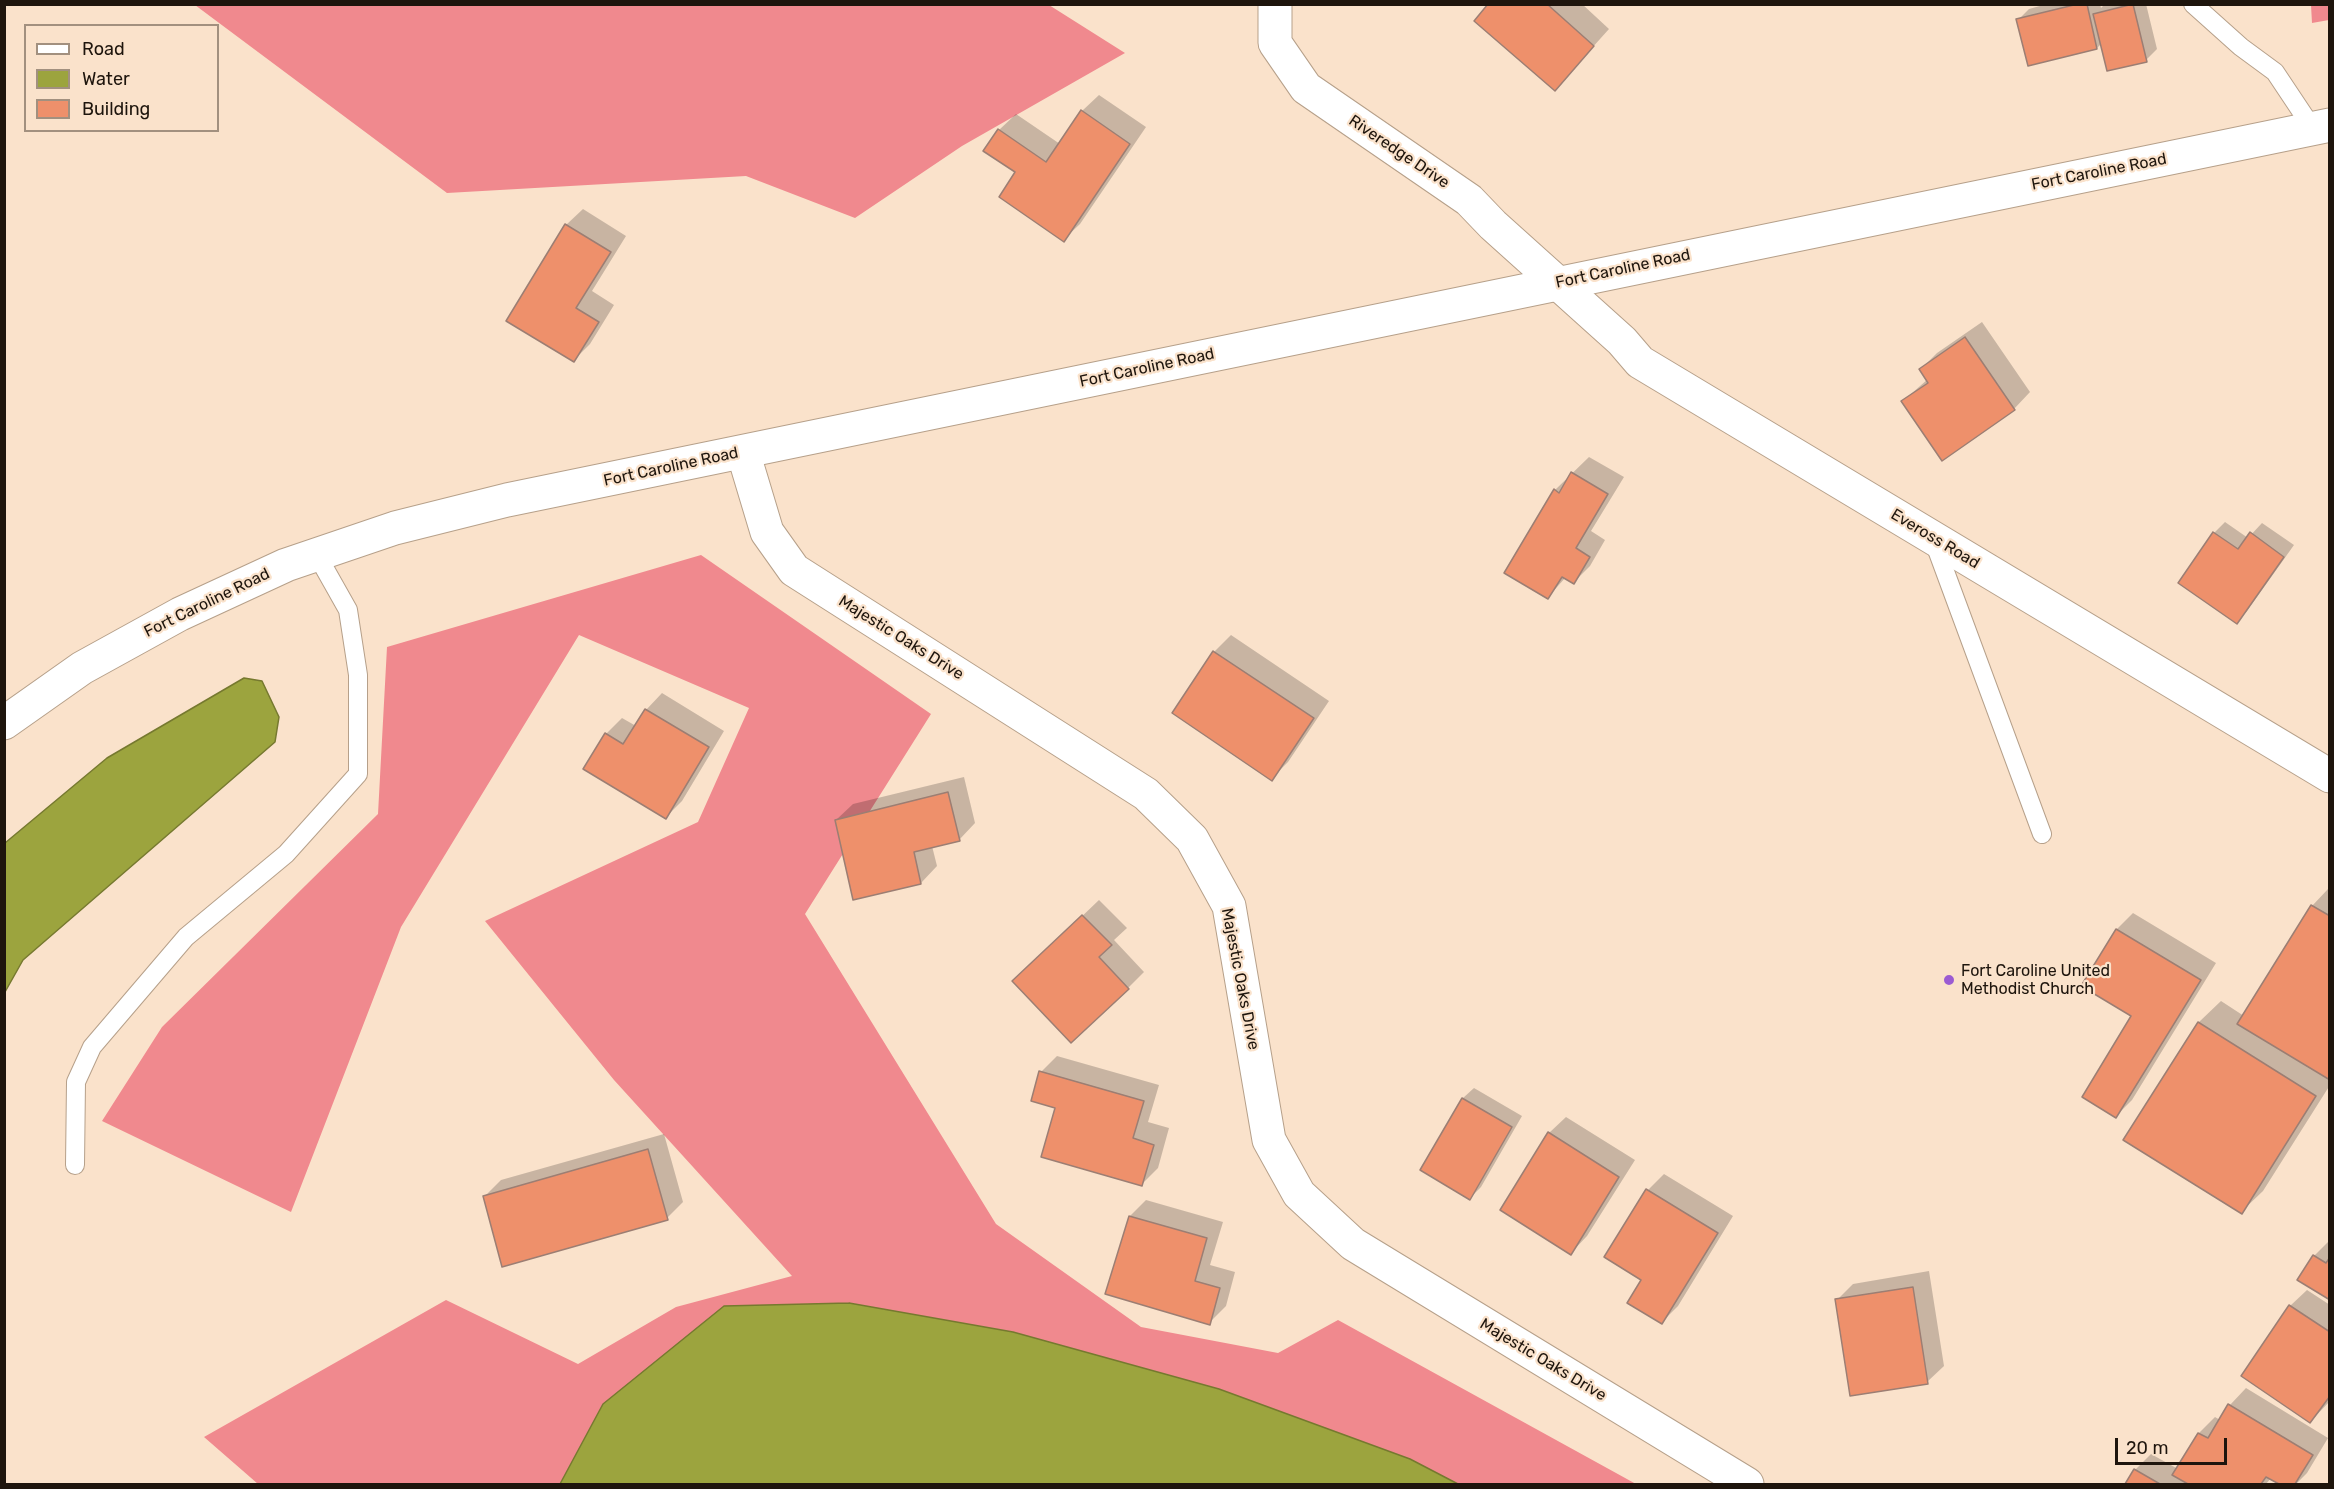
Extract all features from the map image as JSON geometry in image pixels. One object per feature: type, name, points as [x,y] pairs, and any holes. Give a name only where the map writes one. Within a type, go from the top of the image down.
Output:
[{"type":"street","name":"Riveredge Drive","points":[[1275,4],[1275,43],[1306,88],[1470,200],[1557,283]]},
{"type":"street","name":"Fort Caroline Road","points":[[4,723],[82,668],[180,614],[286,565],[395,528],[507,500],[2321,127]]},
{"type":"street","name":"Eveross Road","points":[[1557,283],[1622,341],[1640,362],[2330,776]]},
{"type":"street","name":"Majestic Oaks Drive","points":[[743,452],[767,532],[794,570],[1146,794],[1192,839],[1229,906],[1269,1140],[1299,1194],[1353,1244],[1748,1485]]},
{"type":"lane","points":[[2193,4],[2275,72],[2321,127]]},
{"type":"lane","points":[[1933,538],[2042,834]]},
{"type":"lane","points":[[75,1165],[76,1082],[92,1047],[186,937],[286,854],[358,774],[358,675],[348,610],[317,555]]},
{"type":"shaded area","points":[[195,5],[1049,5],[1125,53],[962,146],[855,218],[746,176],[447,193]]},
{"type":"shaded area","points":[[2311,5],[2329,5],[2329,20],[2312,23]]},
{"type":"shaded area","points":[[701,555],[931,714],[805,914],[996,1224],[1141,1327],[1278,1353],[1338,1320],[1636,1484],[1458,1484],[1410,1459],[1219,1389],[1013,1332],[849,1303],[603,1404],[560,1484],[258,1484],[204,1437],[446,1300],[578,1364],[676,1307],[792,1276],[614,1080],[485,921],[698,822],[749,708],[579,635],[401,927],[291,1212],[102,1121],[162,1027],[378,814],[387,647]]},
{"type":"water","points":[[244,678],[262,681],[279,717],[275,742],[23,960],[5,992],[5,843],[107,758]]},
{"type":"water","points":[[849,1303],[1013,1332],[1219,1389],[1410,1459],[1458,1484],[560,1484],[603,1404],[724,1306]]},
{"type":"building","points":[[1488,4],[1547,4],[1594,46],[1555,91],[1474,21]]},
{"type":"building","points":[[2078,4],[2087,4],[2097,49],[2028,66],[2016,19]]},
{"type":"building","points":[[2133,4],[2147,62],[2107,71],[2093,14]]},
{"type":"building","points":[[1081,110],[1130,144],[1064,242],[999,197],[1015,172],[983,151],[998,129],[1046,162]]},
{"type":"building","points":[[565,224],[611,252],[576,308],[599,322],[574,362],[506,321]]},
{"type":"building","points":[[1965,337],[2015,410],[1942,461],[1901,401],[1928,383],[1919,369]]},
{"type":"building","points":[[1571,472],[1608,494],[1576,548],[1590,557],[1574,584],[1562,577],[1548,599],[1504,573],[1554,489],[1559,493]]},
{"type":"building","points":[[2213,532],[2238,549],[2250,532],[2284,557],[2237,624],[2178,583]]},
{"type":"building","points":[[1213,651],[1314,718],[1272,781],[1172,713]]},
{"type":"building","points":[[645,709],[709,747],[666,819],[583,769],[605,733],[623,744]]},
{"type":"building","points":[[948,792],[960,841],[914,852],[921,884],[853,900],[835,820]]},
{"type":"building","points":[[2311,905],[2330,916],[2330,1080],[2237,1024]]},
{"type":"building","points":[[1082,915],[1112,945],[1099,957],[1129,989],[1071,1043],[1012,981]]},
{"type":"building","points":[[2116,929],[2201,980],[2116,1118],[2082,1097],[2131,1016],[2081,986]]},
{"type":"building","points":[[2198,1022],[2316,1096],[2242,1214],[2123,1140]]},
{"type":"building","points":[[1039,1071],[1144,1101],[1133,1138],[1154,1145],[1142,1186],[1041,1157],[1055,1108],[1031,1101]]},
{"type":"building","points":[[1462,1098],[1512,1127],[1470,1200],[1420,1170]]},
{"type":"building","points":[[1548,1132],[1619,1177],[1571,1255],[1500,1210]]},
{"type":"building","points":[[648,1149],[668,1220],[502,1267],[483,1196]]},
{"type":"building","points":[[1646,1189],[1718,1233],[1662,1324],[1627,1303],[1641,1280],[1604,1257]]},
{"type":"building","points":[[1129,1216],[1207,1238],[1195,1281],[1220,1288],[1210,1325],[1105,1294]]},
{"type":"building","points":[[2313,1255],[2326,1263],[2330,1257],[2330,1300],[2297,1280]]},
{"type":"building","points":[[1913,1287],[1928,1384],[1850,1396],[1835,1299]]},
{"type":"building","points":[[2289,1305],[2330,1332],[2330,1396],[2310,1423],[2241,1376]]},
{"type":"building","points":[[2228,1404],[2313,1455],[2295,1484],[2279,1484],[2266,1477],[2261,1484],[2188,1484],[2172,1475],[2198,1433],[2208,1438]]},
{"type":"building","points":[[2134,1469],[2160,1484],[2125,1484]]},
{"type":"place","name":"Fort Caroline United Methodist Church","points":[[1949,980]]}]
